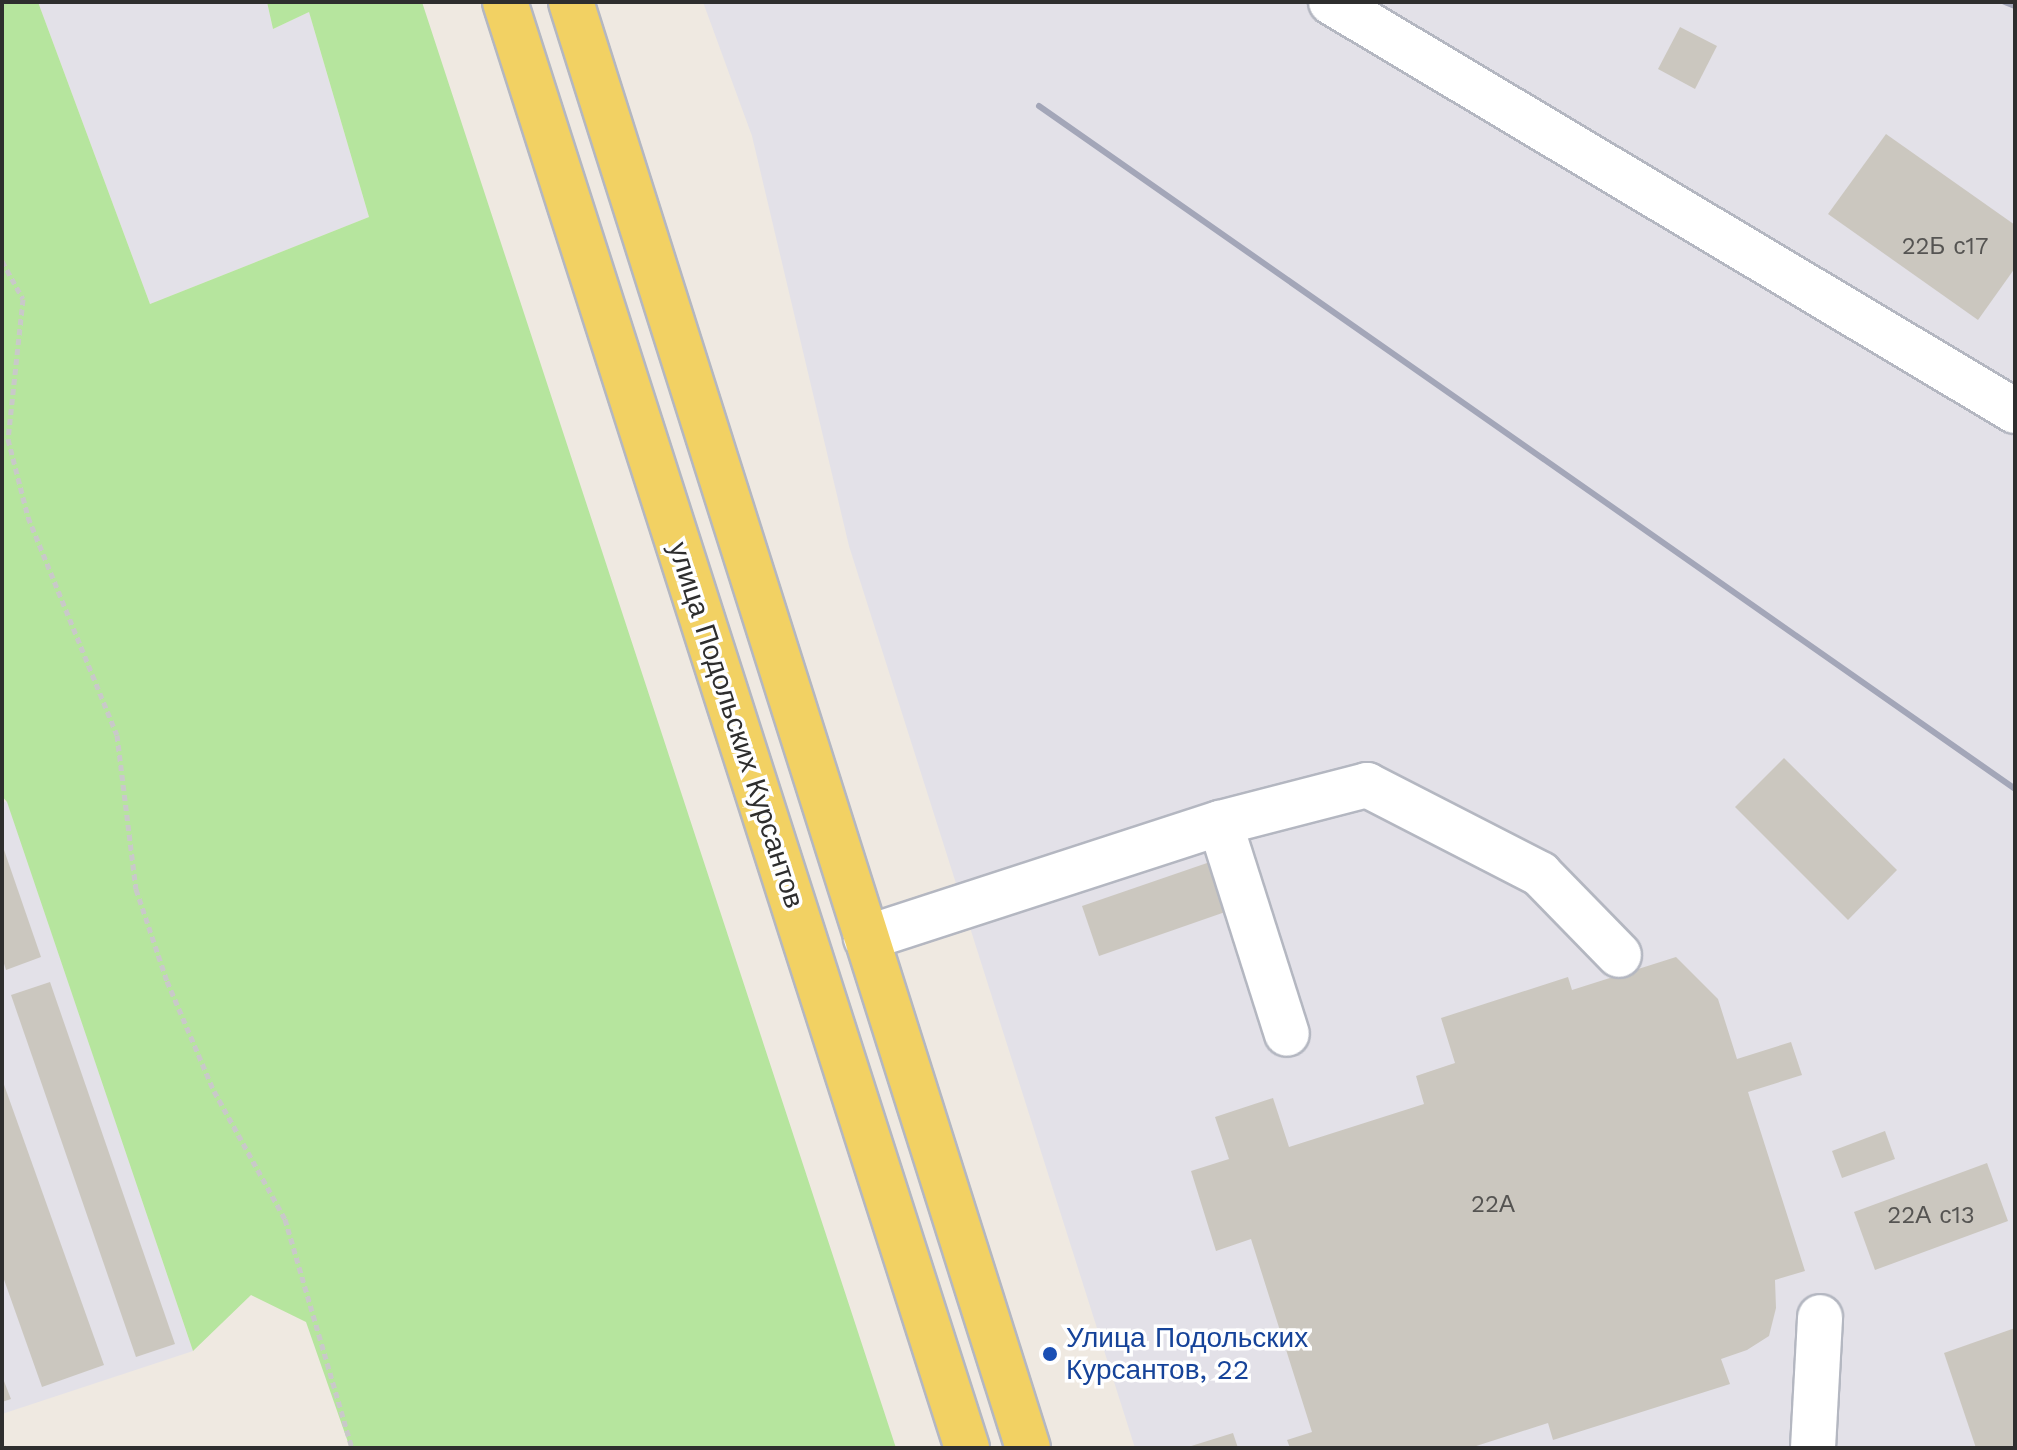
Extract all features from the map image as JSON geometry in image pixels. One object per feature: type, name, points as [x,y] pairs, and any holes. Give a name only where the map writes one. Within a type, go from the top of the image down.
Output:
[{"type":"main road","name":"улица Подольских Курсантов","points":[[505,2],[967,1448]]},
{"type":"main road","name":"улица Подольских Курсантов","points":[[578,4],[866,938],[1028,1448]]},
{"type":"lane","points":[[1331,2],[2015,411]]},
{"type":"lane","points":[[866,938],[1220,823],[1367,785],[1540,874],[1619,955]]},
{"type":"lane","points":[[1220,823],[1287,1034]]},
{"type":"lane","points":[[1813,1448],[1820,1317]]},
{"type":"path","points":[[2,261],[23,299],[8,439],[28,517],[117,735],[136,889],[167,981],[214,1091],[285,1219],[352,1448]]},
{"type":"shaded area","points":[[38,2],[267,2],[273,29],[309,12],[369,217],[150,304]]},
{"type":"shaded area","points":[[703,2],[2015,2],[2015,1448],[1135,1448],[849,546],[752,136]]},
{"type":"shaded area","points":[[7,801],[193,1351],[2,1414],[2,803]]},
{"type":"green space","points":[[2,2],[38,2],[150,304],[369,217],[309,12],[273,29],[267,2],[422,2],[896,1448],[350,1448],[306,1322],[251,1295],[193,1351],[7,802],[2,796]]},
{"type":"building","points":[[1680,27],[1717,46],[1695,89],[1658,69]]},
{"type":"building","points":[[1886,134],[2015,225],[2015,268],[1978,320],[1828,214]]},
{"type":"building","points":[[1784,758],[1897,870],[1848,920],[1735,807]]},
{"type":"building","points":[[2,844],[41,957],[6,970],[2,957]]},
{"type":"building","points":[[1210,862],[1228,911],[1099,956],[1082,906]]},
{"type":"building","points":[[1676,957],[1718,999],[1737,1059],[1791,1042],[1802,1075],[1748,1092],[1805,1271],[1775,1280],[1776,1308],[1769,1336],[1747,1350],[1721,1359],[1730,1384],[1553,1440],[1548,1423],[1470,1448],[1290,1448],[1287,1440],[1312,1432],[1251,1239],[1216,1251],[1191,1171],[1229,1159],[1215,1117],[1273,1098],[1289,1147],[1424,1104],[1416,1076],[1455,1063],[1441,1018],[1568,977],[1572,990]]},
{"type":"building","points":[[50,982],[175,1344],[136,1357],[11,995]]},
{"type":"building","points":[[2,1079],[104,1365],[42,1387],[2,1274]]},
{"type":"building","points":[[1885,1131],[1895,1159],[1842,1178],[1832,1151]]},
{"type":"building","points":[[1987,1163],[2008,1221],[1875,1270],[1854,1212]]},
{"type":"building","points":[[2015,1328],[2015,1448],[1976,1448],[1944,1353]]},
{"type":"building","points":[[2,1376],[11,1399],[2,1402]]},
{"type":"building","points":[[1233,1433],[1238,1448],[1188,1448],[1188,1447]]},
{"type":"railway","points":[[2005,2],[2015,6]]},
{"type":"railway","points":[[1039,106],[2015,789]]},
{"type":"place","name":"Улица Подольских Курсантов, 22","points":[[1050,1354]]}]
